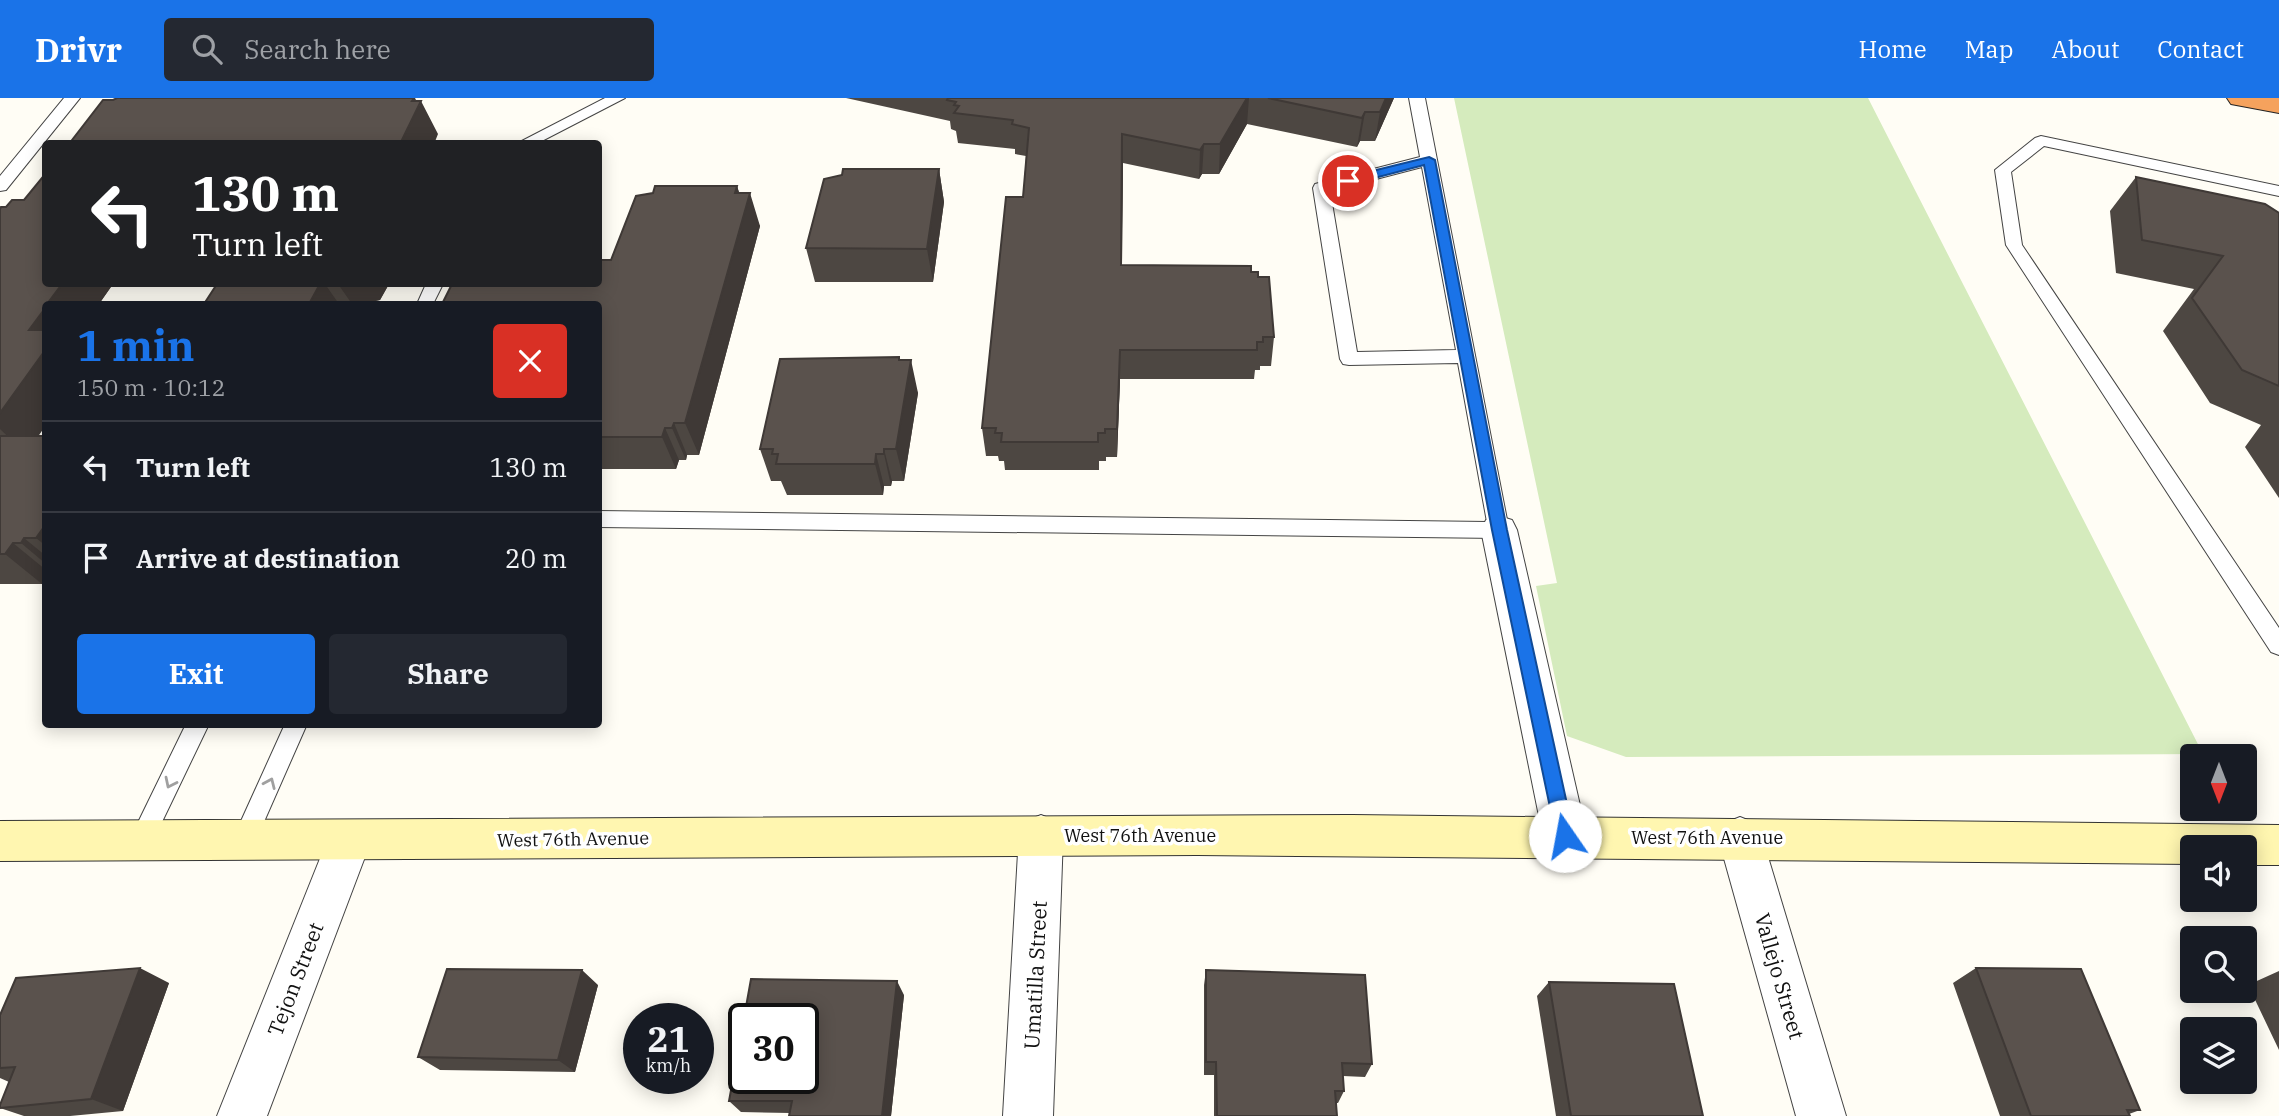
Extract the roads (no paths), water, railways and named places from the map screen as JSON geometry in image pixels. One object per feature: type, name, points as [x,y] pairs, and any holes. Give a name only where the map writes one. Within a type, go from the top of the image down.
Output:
[{"type":"highway","points":[[2241,98],[2279,105]]},
{"type":"street","points":[[1499,530],[1565,836]]},
{"type":"street","name":"West 76th Avenue","points":[[0,841],[1041,835],[1740,837],[2279,845]]},
{"type":"street","name":"Umatilla Street","points":[[1028,1116],[1041,835]]},
{"type":"street","name":"Vallejo Street","points":[[1740,837],[1821,1116]]},
{"type":"street","name":"Tejon Street","points":[[242,1116],[349,841]]},
{"type":"lane","points":[[0,186],[72,98]]},
{"type":"lane","points":[[531,140],[617,98]]},
{"type":"lane","points":[[602,519],[1499,530],[1417,98]]},
{"type":"lane","points":[[2279,191],[2041,141],[2003,170],[2014,245],[2279,646]]},
{"type":"lane","points":[[1429,160],[1321,188],[1349,359],[1466,356]]},
{"type":"lane","points":[[141,841],[196,728]]},
{"type":"lane","points":[[244,841],[294,728]]}]
